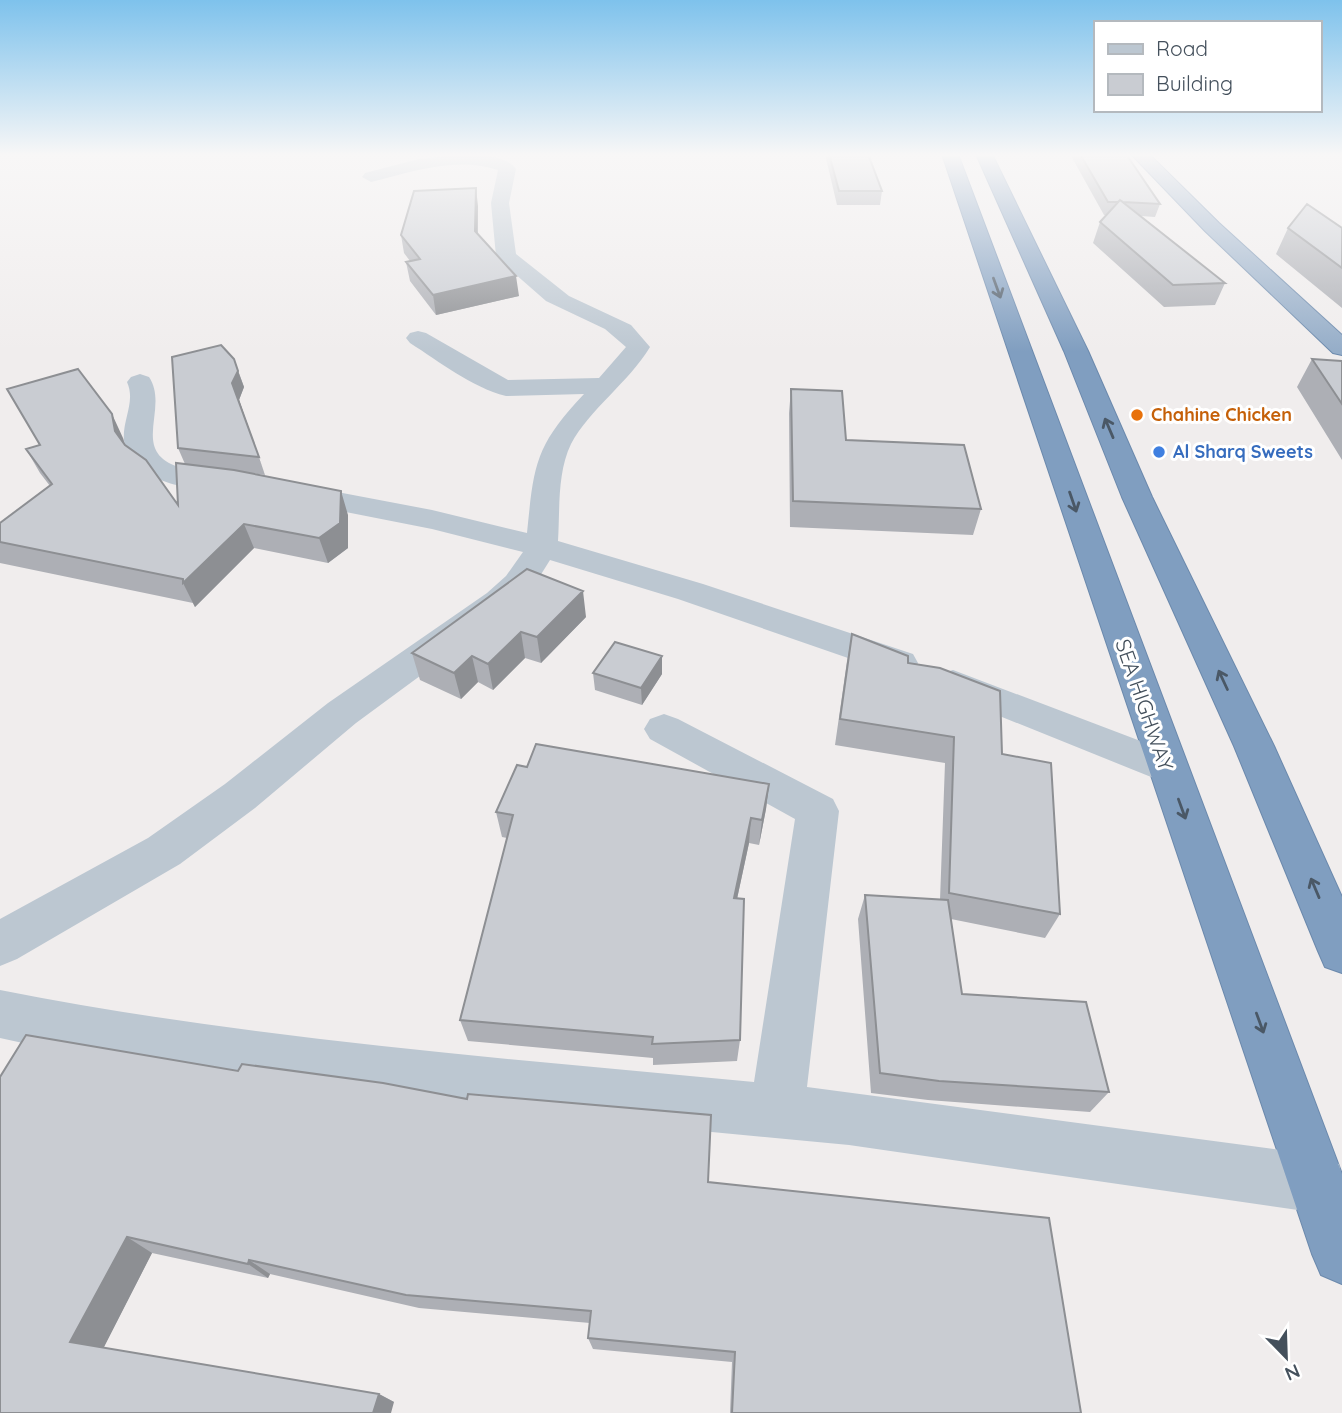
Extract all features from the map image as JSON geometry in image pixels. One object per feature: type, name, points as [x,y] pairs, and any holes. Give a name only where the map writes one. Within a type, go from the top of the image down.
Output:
[{"type":"highway","name":"SEA HIGHWAY","points":[[973,220],[1166,767],[1319,1184],[1342,1254]]},
{"type":"highway","points":[[1015,220],[1076,351],[1137,497],[1254,746],[1342,951]]},
{"type":"highway","points":[[1205,220],[1342,348]]},
{"type":"street","points":[[0,944],[164,851],[240,796],[342,713],[499,601],[518,584],[542,547],[548,473],[557,445],[573,422],[628,363],[638,347],[632,336],[620,327],[558,299],[506,256],[502,220]]},
{"type":"street","points":[[418,338],[491,383],[506,388],[607,386]]},
{"type":"street","points":[[140,382],[145,391],[138,430],[143,453],[153,467],[165,475],[262,486],[473,529],[542,547],[819,634],[1166,767]]},
{"type":"street","points":[[664,729],[818,811],[777,1112]]},
{"type":"street","points":[[0,1014],[96,1034],[428,1078],[849,1118],[1319,1184]]},
{"type":"building","points":[[405,220],[475,220],[475,231],[516,276],[433,295],[406,262],[420,259],[401,235]]},
{"type":"building","points":[[1145,220],[1225,283],[1173,285],[1100,222]]},
{"type":"building","points":[[1294,220],[1330,220],[1342,228],[1342,268],[1288,228]]},
{"type":"building","points":[[221,345],[234,359],[238,371],[232,383],[259,457],[178,448],[172,357]]},
{"type":"building","points":[[1312,359],[1342,361],[1342,404]]},
{"type":"building","points":[[78,369],[112,414],[115,431],[125,445],[146,460],[178,505],[176,463],[234,470],[341,491],[340,523],[319,538],[244,524],[183,583],[183,579],[0,542],[0,523],[52,484],[26,449],[40,445],[7,389]]},
{"type":"building","points":[[791,389],[842,391],[846,440],[964,445],[981,509],[793,501]]},
{"type":"building","points":[[527,569],[583,591],[537,637],[521,632],[488,664],[472,656],[454,673],[412,653]]},
{"type":"building","points":[[852,634],[908,656],[908,663],[940,668],[1000,691],[1002,754],[1051,763],[1060,914],[949,893],[954,737],[840,719]]},
{"type":"building","points":[[615,642],[662,656],[641,688],[593,673]]},
{"type":"building","points":[[536,744],[769,784],[762,820],[751,818],[734,898],[744,899],[740,1040],[652,1044],[653,1037],[460,1020],[513,815],[496,812],[517,765],[527,767]]},
{"type":"building","points":[[865,895],[948,900],[962,994],[1086,1002],[1109,1092],[939,1081],[880,1073]]},
{"type":"building","points":[[26,1035],[238,1071],[242,1064],[383,1083],[467,1099],[468,1094],[711,1115],[708,1182],[1049,1218],[1081,1413],[732,1413],[735,1352],[588,1338],[591,1311],[406,1295],[249,1260],[248,1264],[127,1237],[70,1342],[379,1394],[373,1413],[0,1413],[0,1077]]},
{"type":"place","name":"Chahine Chicken","points":[[1137,415]]},
{"type":"place","name":"Al Sharq Sweets","points":[[1159,452]]}]
